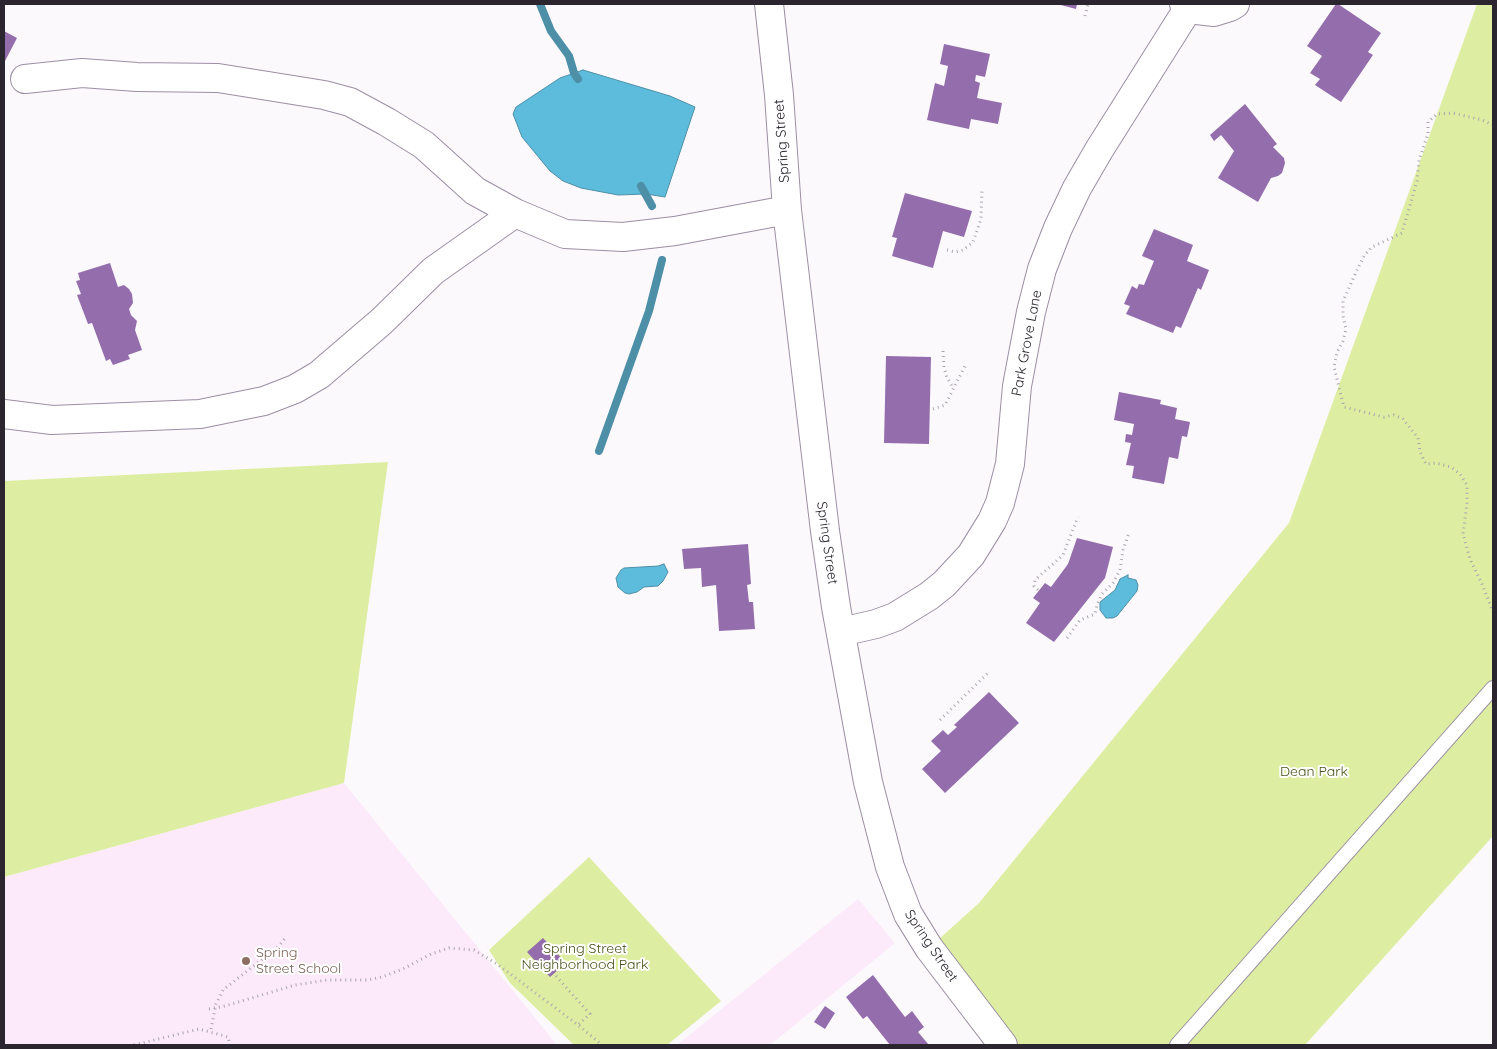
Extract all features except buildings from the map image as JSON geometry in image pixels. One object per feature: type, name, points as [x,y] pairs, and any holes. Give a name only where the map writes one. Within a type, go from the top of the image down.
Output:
[{"type":"street","name":"Spring Street","points":[[768,4],[779,95],[787,210],[825,531],[868,782],[884,848],[899,894],[908,914],[929,948],[1003,1045]]},
{"type":"street","name":"Park Grove Lane","points":[[841,632],[876,624],[929,596],[958,570],[971,555],[989,527],[1000,502],[1010,464],[1017,386],[1031,312],[1042,269],[1058,228],[1077,188],[1187,5],[1197,10],[1214,12],[1235,4]]},
{"type":"street","points":[[25,79],[82,73],[137,78],[218,78],[324,94],[350,102],[387,122],[424,146],[476,191],[515,213],[565,234],[623,237],[675,231],[787,210]]},
{"type":"street","points":[[4,414],[52,420],[200,414],[264,401],[295,390],[319,375],[382,321],[433,271],[515,213]]},
{"type":"lane","points":[[1177,1045],[1493,688]]},
{"type":"path","points":[[1085,16],[1088,4]]},
{"type":"path","points":[[1493,125],[1482,120],[1452,113],[1437,114],[1428,122],[1428,134],[1419,160],[1417,181],[1402,233],[1372,247],[1364,256],[1343,301],[1343,316],[1346,330],[1334,368],[1344,407],[1384,417],[1394,414],[1403,419],[1418,438],[1420,452],[1426,464],[1451,467],[1460,474],[1467,485],[1467,504],[1463,534],[1470,559],[1493,612]]},
{"type":"path","points":[[947,250],[955,252],[963,250],[973,242],[981,219],[982,188]]},
{"type":"path","points":[[943,352],[947,378],[953,387]]},
{"type":"path","points":[[933,409],[945,405],[966,364]]},
{"type":"path","points":[[1038,590],[1034,586],[1036,580],[1063,555],[1078,517]]},
{"type":"path","points":[[1067,638],[1080,620],[1095,614],[1102,594],[1114,583],[1120,570],[1123,550],[1129,533]]},
{"type":"path","points":[[940,720],[988,673]]},
{"type":"path","points":[[211,1029],[215,1008],[223,990],[279,946],[286,937]]},
{"type":"path","points":[[209,1009],[295,985],[327,980],[367,980],[382,977],[403,969],[431,954],[450,948],[474,950],[497,964],[602,1045]]},
{"type":"path","points":[[556,976],[590,1014],[578,1025]]},
{"type":"path","points":[[134,1045],[199,1029],[228,1037],[230,1045]]},
{"type":"shaded area","name":"Spring Street School","points":[[344,783],[557,1045],[4,1045],[4,877]]},
{"type":"shaded area","points":[[858,899],[895,943],[770,1045],[677,1045]]},
{"type":"green space","name":"Dean Park","points":[[1477,4],[1493,4],[1493,836],[1305,1045],[1003,1045],[929,948],[979,903],[1289,523]]},
{"type":"green space","points":[[388,462],[344,783],[4,877],[4,481]]},
{"type":"green space","name":"Spring Street Neighborhood Park","points":[[589,857],[721,1001],[667,1045],[574,1045],[510,983],[489,950]]},
{"type":"water","points":[[583,70],[670,96],[695,107],[665,197],[646,194],[618,195],[581,188],[563,181],[550,171],[522,137],[513,114],[516,107],[560,78]]},
{"type":"water","points":[[664,564],[668,572],[658,586],[644,587],[637,592],[629,594],[618,587],[616,578],[624,568]]},
{"type":"water","points":[[1128,575],[1128,578],[1136,580],[1138,585],[1137,591],[1117,616],[1106,618],[1100,610],[1100,602],[1115,590],[1120,579]]},
{"type":"waterway","points":[[540,4],[551,31],[569,56],[574,73],[578,79]]},
{"type":"waterway","points":[[641,186],[652,206]]},
{"type":"waterway","points":[[599,451],[649,311],[662,260]]},
{"type":"place","name":"Spring Street School","points":[[246,961]]}]
